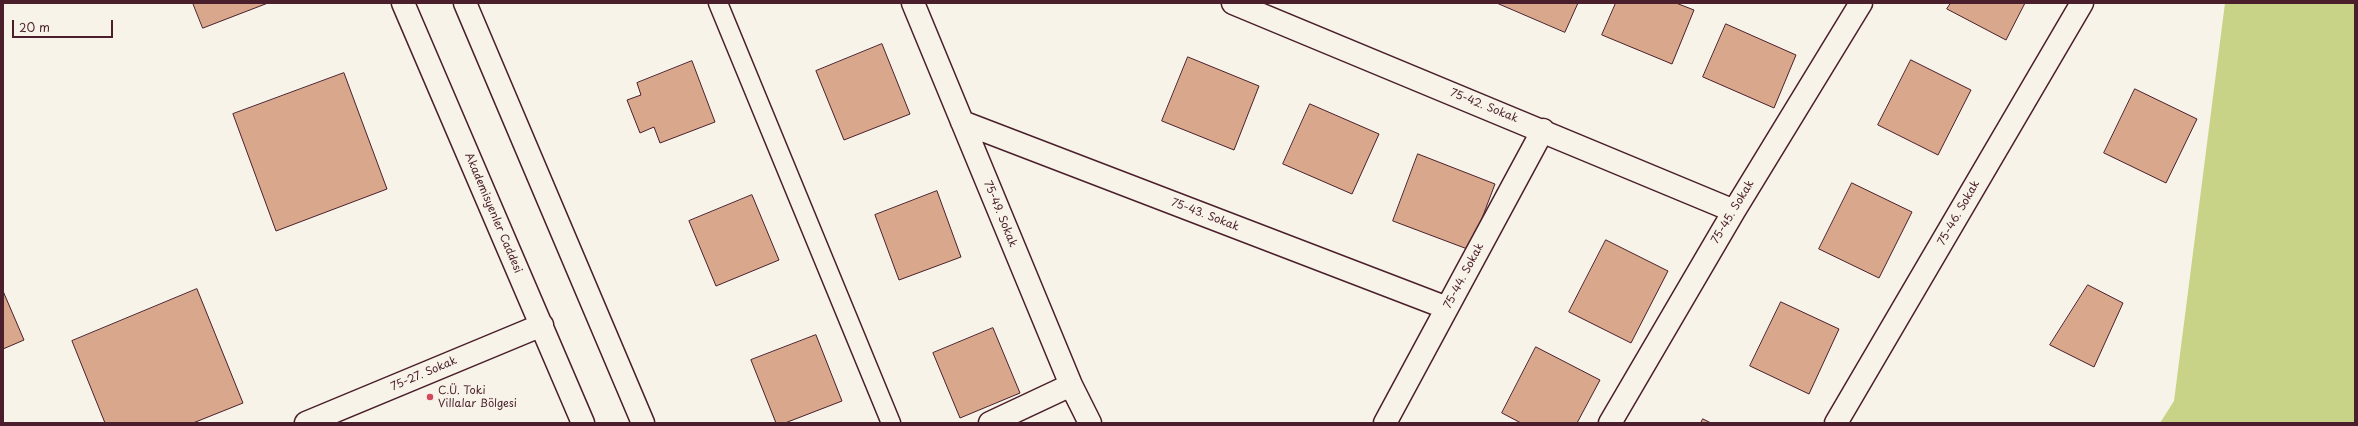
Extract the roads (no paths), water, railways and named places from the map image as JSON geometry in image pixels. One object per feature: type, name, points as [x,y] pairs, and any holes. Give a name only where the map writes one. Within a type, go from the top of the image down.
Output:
[{"type":"street","name":"Akademisyenler Caddesi","points":[[403,3],[583,423]]},
{"type":"street","points":[[466,3],[643,423]]},
{"type":"street","name":"75-49. Sokak","points":[[913,3],[1071,385],[1090,423]]},
{"type":"street","name":"75-42. Sokak","points":[[1233,3],[1734,211]]},
{"type":"street","name":"75-46. Sokak","points":[[1836,423],[2082,3]]},
{"type":"street","name":"75-45. Sokak","points":[[1610,423],[1856,4]]},
{"type":"street","name":"75-43. Sokak","points":[[962,122],[1447,308]]},
{"type":"street","name":"75-44. Sokak","points":[[1385,423],[1542,130]]},
{"type":"street","name":"75-27. Sokak","points":[[306,423],[542,325]]},
{"type":"street","points":[[990,423],[1071,385]]},
{"type":"lane","points":[[718,3],[891,423]]},
{"type":"place","name":"C.Ü. Toki Villalar Bölgesi","points":[[430,397]]}]
